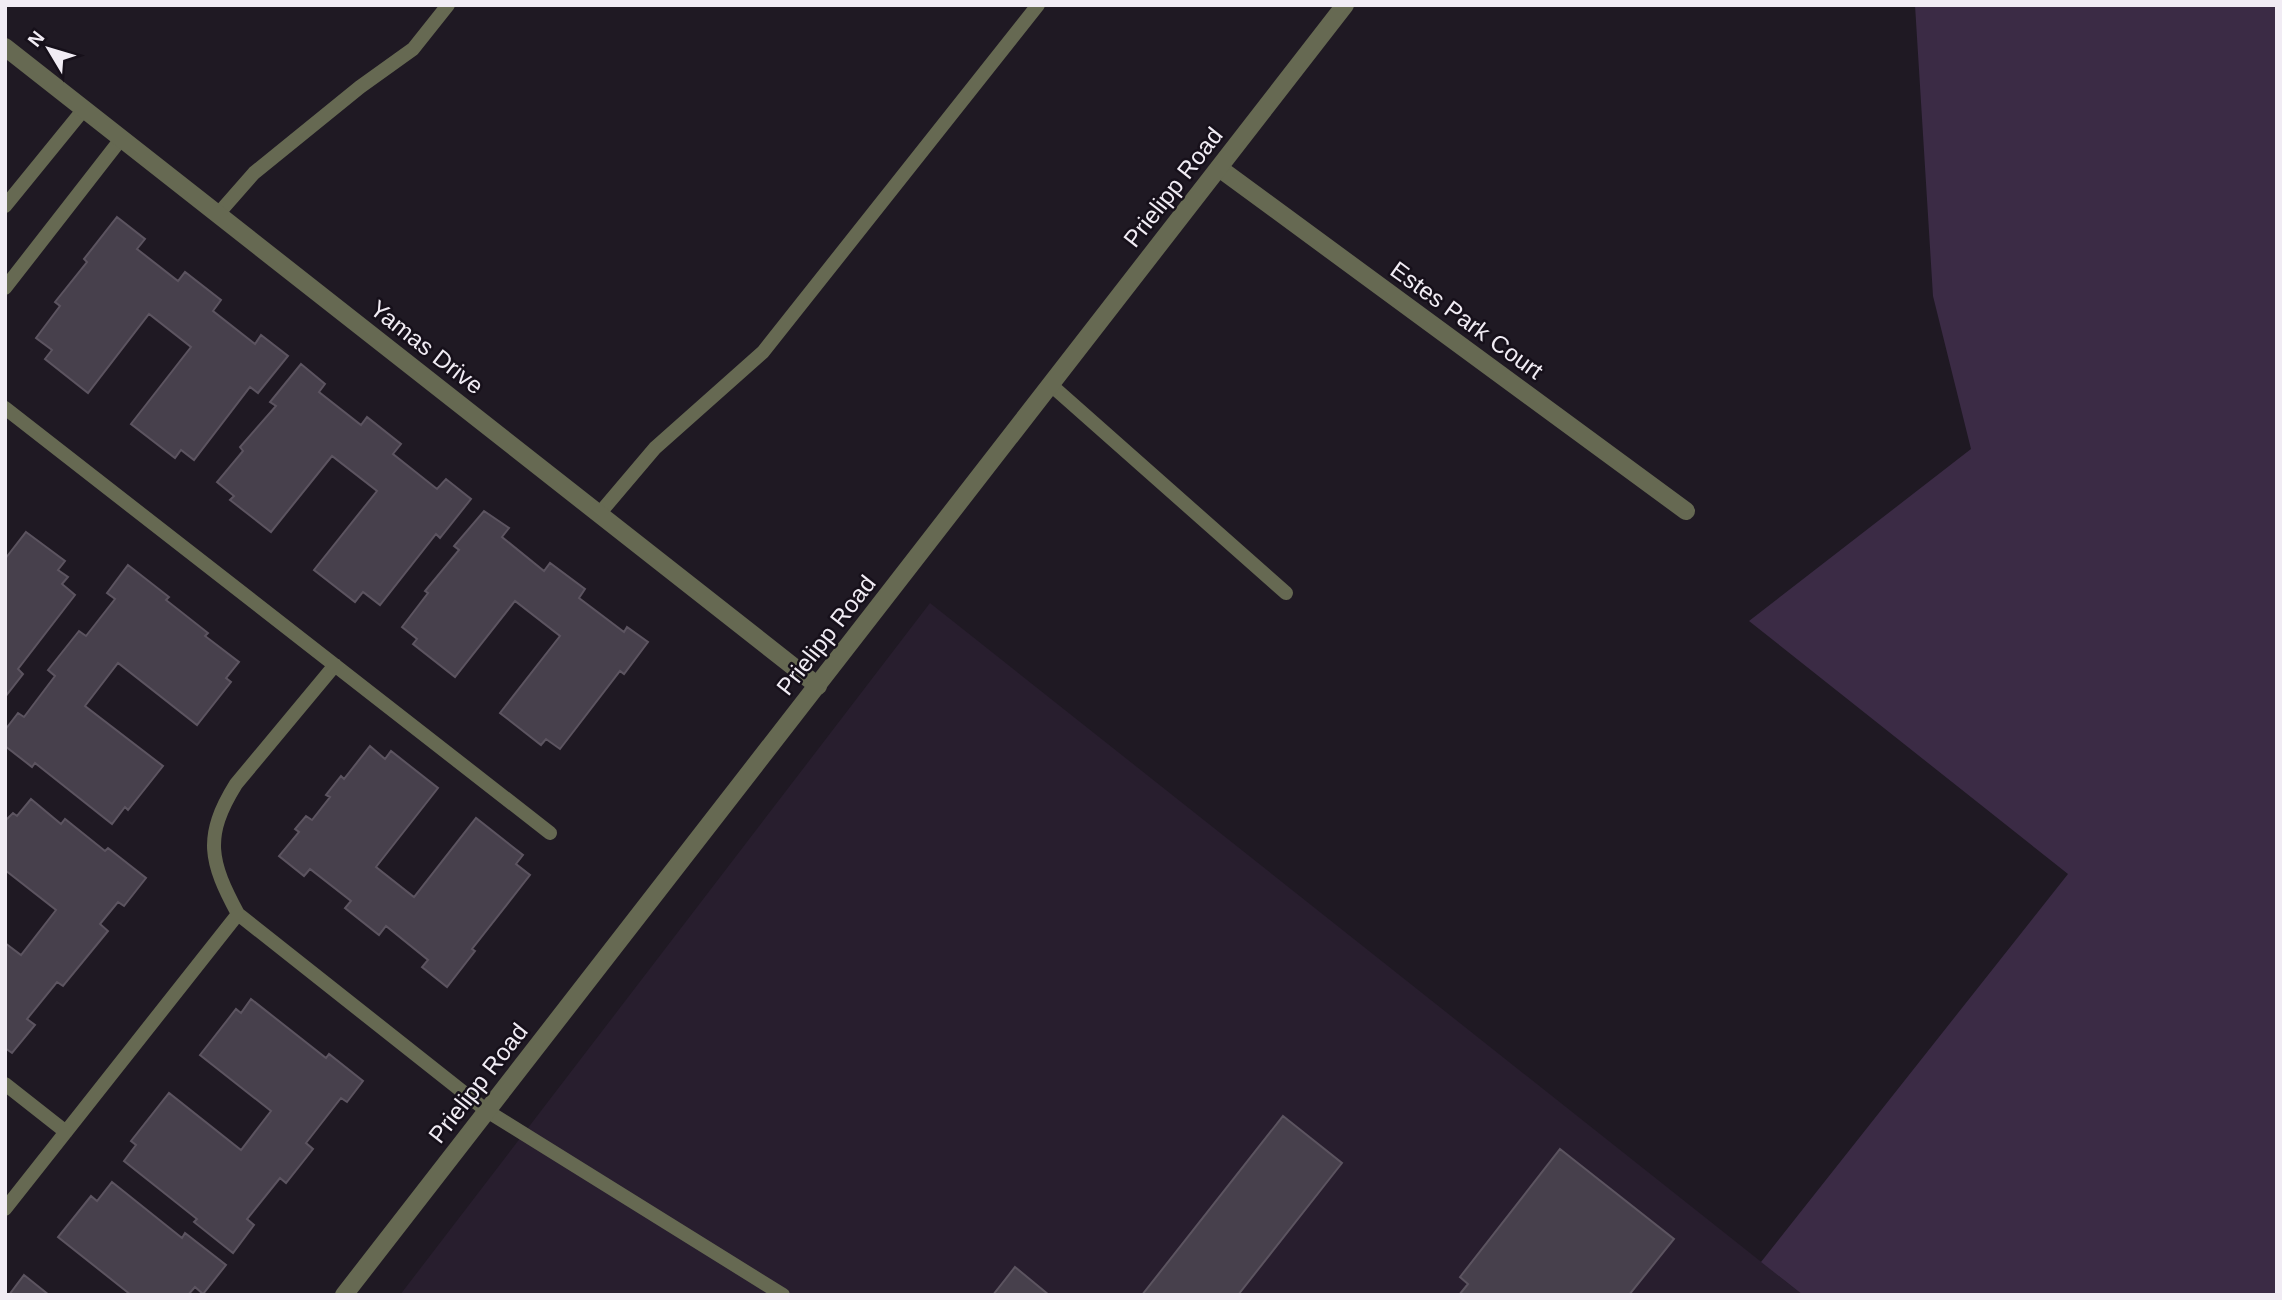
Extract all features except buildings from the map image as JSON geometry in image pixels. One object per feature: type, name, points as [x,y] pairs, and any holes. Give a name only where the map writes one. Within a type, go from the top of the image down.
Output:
[{"type":"street","name":"Prielipp Road","points":[[344,1295],[1345,5]]},
{"type":"street","name":"Yamas Drive","points":[[5,47],[818,686]]},
{"type":"street","name":"Estes Park Court","points":[[1219,168],[1686,511]]},
{"type":"lane","points":[[218,214],[254,173],[360,87],[413,49],[448,5]]},
{"type":"lane","points":[[599,514],[655,448],[763,352],[1038,5]]},
{"type":"lane","points":[[5,206],[84,109]]},
{"type":"lane","points":[[5,288],[121,139]]},
{"type":"lane","points":[[1051,385],[1286,593]]},
{"type":"lane","points":[[5,408],[550,832]]},
{"type":"lane","points":[[335,665],[224,802],[215,827],[215,864],[223,887],[238,915],[487,1111],[783,1295]]},
{"type":"lane","points":[[5,1209],[238,915]]},
{"type":"lane","points":[[5,1084],[66,1132]]},
{"type":"shaded area","points":[[1915,5],[2277,5],[2277,1295],[1803,1295],[1761,1262],[2068,874],[1749,621],[1971,449],[1933,296]]},
{"type":"shaded area","points":[[930,603],[1803,1295],[400,1295]]}]
